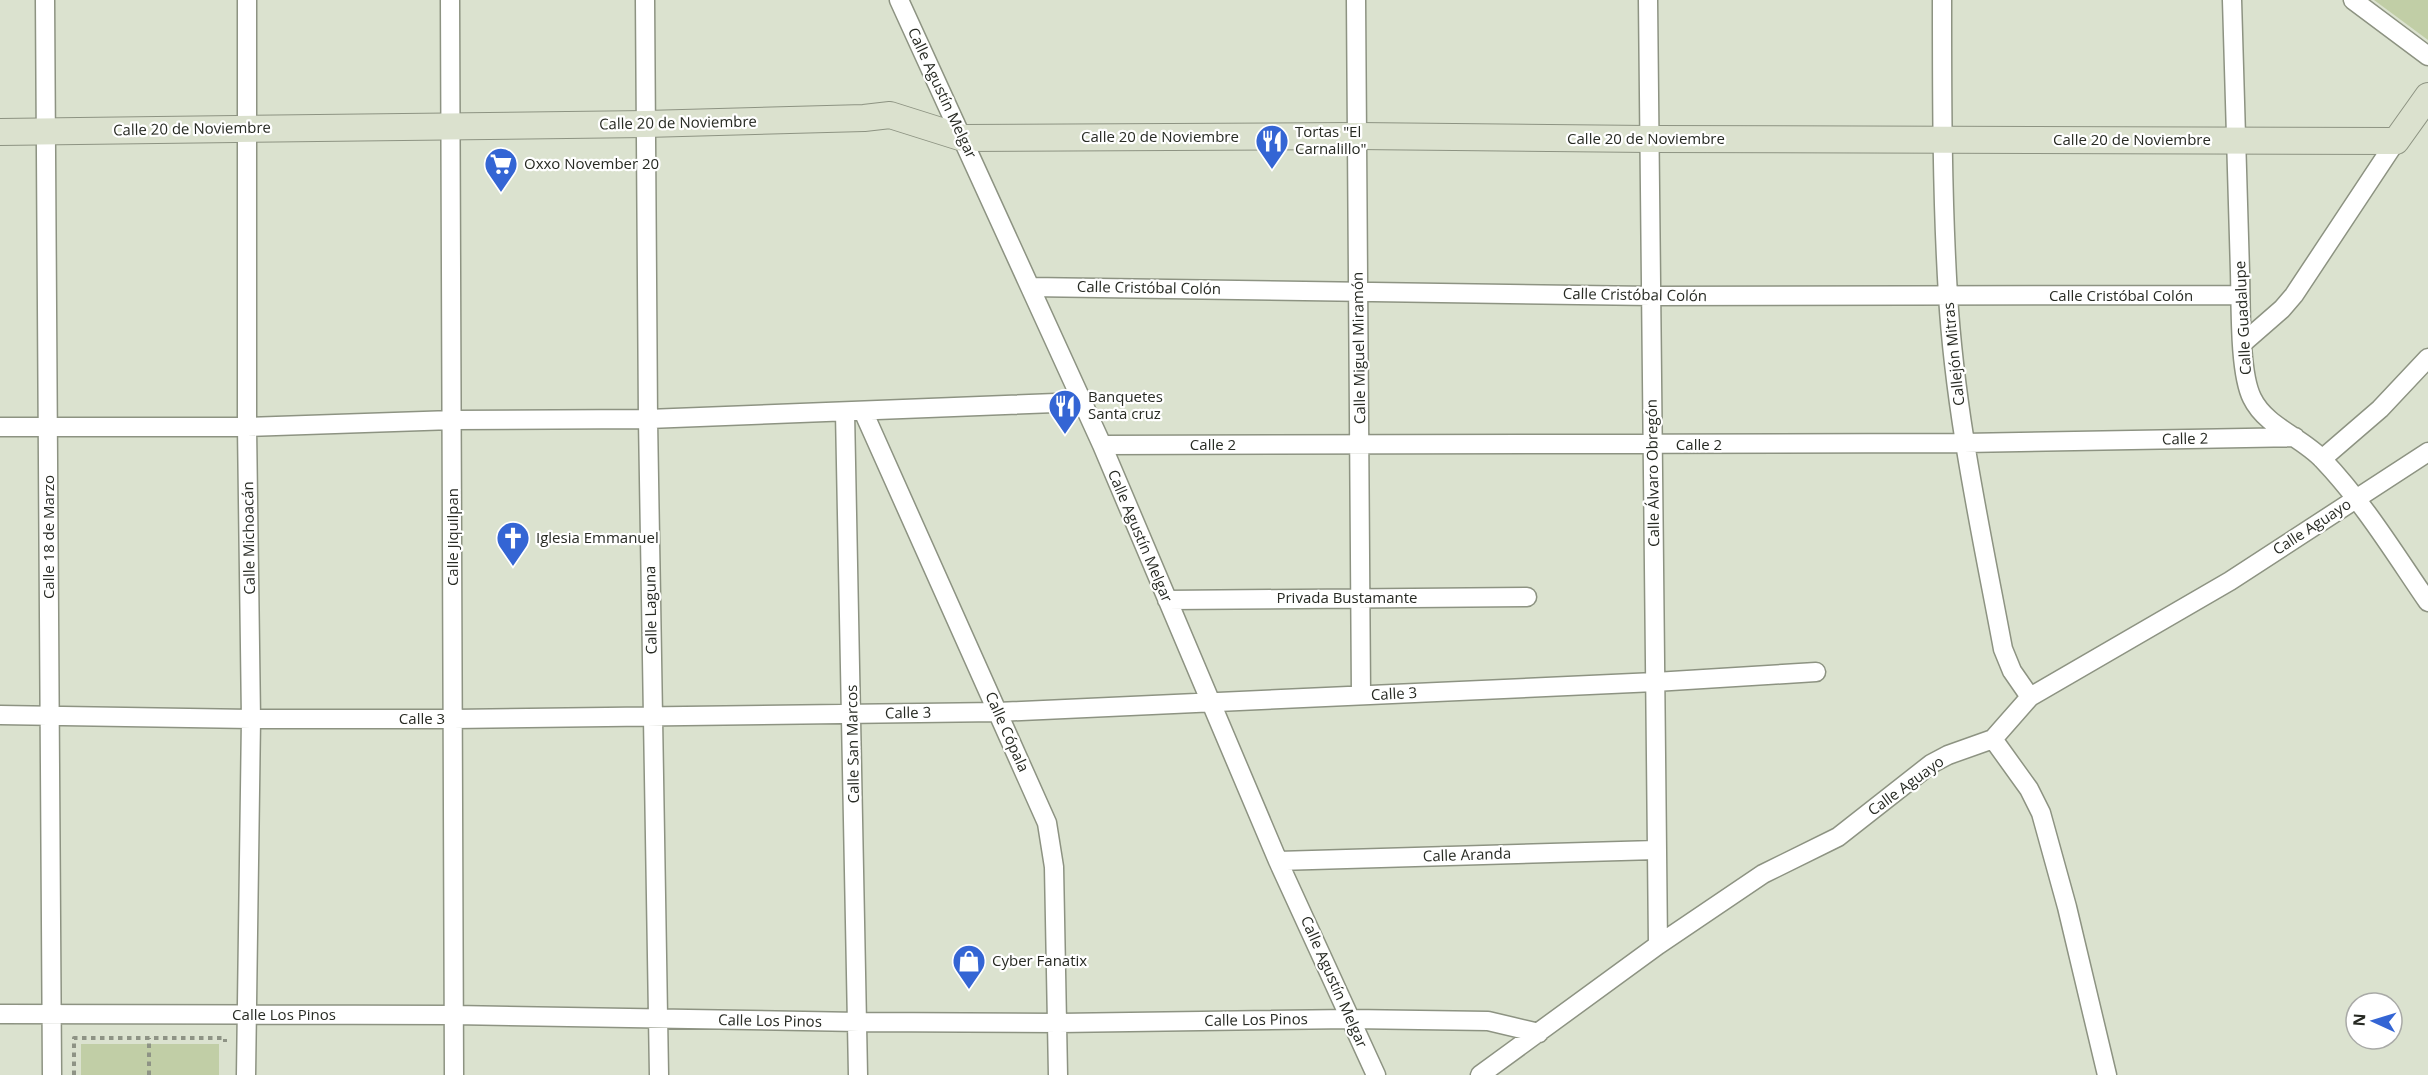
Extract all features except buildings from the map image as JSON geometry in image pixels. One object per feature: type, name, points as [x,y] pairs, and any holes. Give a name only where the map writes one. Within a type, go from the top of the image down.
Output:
[{"type":"street","name":"Calle 18 de Marzo","points":[[45,0],[52,1075]]},
{"type":"street","name":"Calle Michoacán","points":[[246,1075],[245,1015],[251,719],[247,427],[247,0]]},
{"type":"street","name":"Calle Jiquilpan","points":[[450,0],[454,1075]]},
{"type":"street","name":"Calle Laguna","points":[[645,0],[648,419],[659,1075]]},
{"type":"street","name":"Calle Agustín Melgar","points":[[899,0],[1102,446],[1278,861],[1376,1075]]},
{"type":"street","name":"Calle Miguel Miramón","points":[[1356,0],[1361,695]]},
{"type":"street","name":"Calle Álvaro Obregón","points":[[1648,0],[1656,850],[1659,945]]},
{"type":"street","name":"Callejón Mitras","points":[[1942,0],[1942,140],[1948,296],[1964,443],[2006,660],[2030,697]]},
{"type":"street","name":"Calle Guadalupe","points":[[2232,0],[2240,295],[2246,379],[2251,397],[2260,413],[2322,459],[2356,498],[2428,602]]},
{"type":"street","points":[[2353,0],[2428,56]]},
{"type":"street","points":[[2243,343],[2282,309],[2294,295],[2428,96]]},
{"type":"street","name":"Calle 20 de Noviembre","points":[[0,132],[646,124],[891,115],[963,138],[1358,136],[2396,141]]},
{"type":"street","name":"Calle Cristóbal Colón","points":[[1030,287],[1651,296],[2240,295]]},
{"type":"street","points":[[2322,459],[2380,409],[2428,358]]},
{"type":"street","points":[[0,427],[247,427],[453,420],[648,419],[1082,402]]},
{"type":"street","name":"Calle Cópala","points":[[863,411],[1039,802],[1051,842],[1054,867],[1059,1023],[1058,1075]]},
{"type":"street","name":"Calle San Marcos","points":[[845,412],[859,1022],[858,1075]]},
{"type":"street","name":"Calle 2","points":[[1102,446],[1964,443],[2295,437]]},
{"type":"street","name":"Calle Aguayo","points":[[1480,1075],[1659,945],[1774,867],[1830,842],[1930,764],[1948,755],[1993,740],[2030,697],[2230,581],[2428,452]]},
{"type":"street","name":"Privada Bustamante","points":[[1167,600],[1527,597]]},
{"type":"street","name":"Calle 3","points":[[0,715],[453,719],[998,712],[1655,682],[1816,672]]},
{"type":"street","points":[[1993,740],[2029,789],[2042,813],[2107,1075]]},
{"type":"street","name":"Calle Aranda","points":[[1278,861],[1656,850]]},
{"type":"street","name":"Calle Los Pinos","points":[[0,1014],[454,1015],[1059,1023],[1351,1019],[1495,1021],[1539,1033]]},
{"type":"path","points":[[74,1075],[74,1038],[225,1038],[225,1047]]},
{"type":"path","points":[[148,1038],[148,1075]]},
{"type":"green space","points":[[2374,0],[2428,0],[2428,40]]},
{"type":"green space","points":[[81,1044],[219,1044],[219,1075],[81,1075]]},
{"type":"place","name":"Tortas \"El Carnalillo\"","points":[[1272,170]]},
{"type":"place","name":"Oxxo November 20","points":[[501,193]]},
{"type":"place","name":"Banquetes Santa cruz","points":[[1065,435]]},
{"type":"place","name":"Iglesia Emmanuel","points":[[513,567]]},
{"type":"place","name":"Cyber Fanatix","points":[[969,990]]}]
